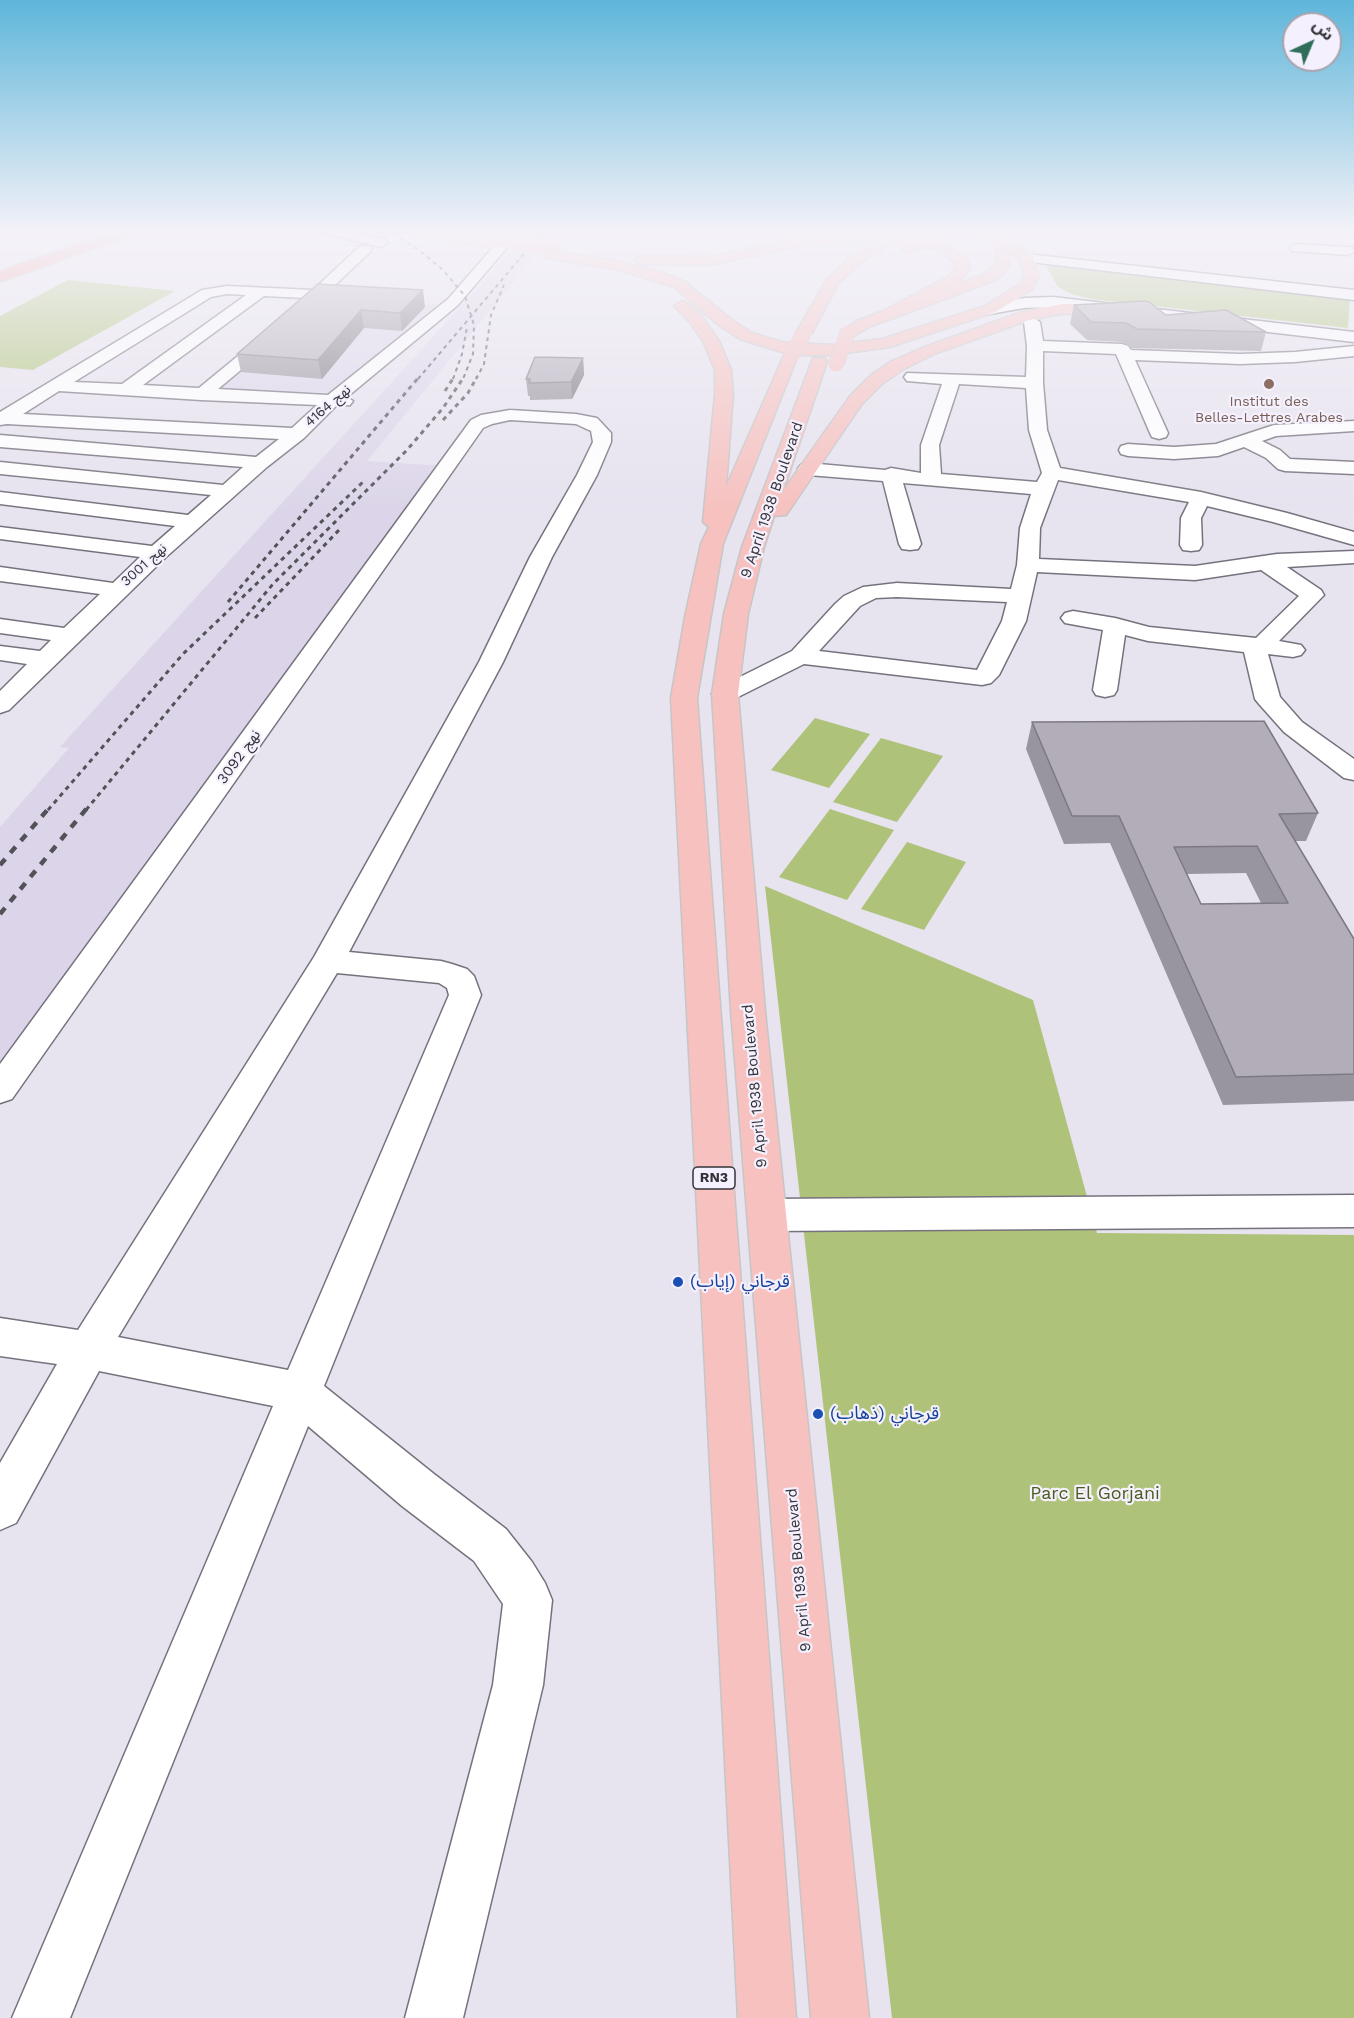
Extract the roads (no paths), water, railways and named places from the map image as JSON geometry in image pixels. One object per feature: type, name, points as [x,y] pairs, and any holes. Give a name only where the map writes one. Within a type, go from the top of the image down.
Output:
[{"type":"main road","points":[[699,324],[711,341],[723,370],[724,394],[712,544]]},
{"type":"main road","points":[[728,324],[736,331],[772,345],[800,350],[832,350],[884,344],[944,324]]},
{"type":"main road","name":"9 April 1938 Boulevard","points":[[826,324],[799,457],[753,546],[736,615],[725,694],[748,1011],[840,2018]]},
{"type":"main road","points":[[824,343],[863,324]]},
{"type":"main road","points":[[799,457],[876,380],[912,358],[1001,324]]},
{"type":"main road","name":"9 April 1938 Boulevard","points":[[767,2018],[684,698],[712,544],[824,343]]},
{"type":"street","points":[[1,418],[155,324]]},
{"type":"street","points":[[124,391],[215,324]]},
{"type":"street","name":"نهج 4164","points":[[297,434],[332,400],[428,324]]},
{"type":"street","points":[[801,656],[982,678],[987,675],[1014,621],[1028,565],[1030,528],[1048,481],[1038,430],[1032,324]]},
{"type":"street","points":[[1246,324],[1354,337]]},
{"type":"street","points":[[201,395],[281,327]]},
{"type":"street","points":[[1035,346],[1122,349],[1159,433]]},
{"type":"street","points":[[119,347],[199,354]]},
{"type":"street","points":[[1125,355],[1239,360],[1354,351]]},
{"type":"street","points":[[223,356],[246,358]]},
{"type":"street","points":[[1239,360],[1261,377]]},
{"type":"street","points":[[913,377],[1034,383]]},
{"type":"street","points":[[932,478],[930,445],[952,379]]},
{"type":"street","points":[[54,386],[352,402]]},
{"type":"street","name":"نهج 3092","points":[[0,1090],[477,424],[487,419],[510,415],[591,422],[602,433],[602,442],[587,475],[542,557],[491,662],[328,961]]},
{"type":"street","points":[[1,418],[297,434]]},
{"type":"street","points":[[1128,450],[1174,453],[1218,450],[1274,431],[1354,426]]},
{"type":"street","name":"نهج 3001","points":[[2,700],[157,553],[260,463],[297,434]]},
{"type":"street","points":[[1244,440],[1273,454],[1284,465],[1354,468]]},
{"type":"street","points":[[0,441],[260,463]]},
{"type":"street","points":[[799,457],[891,474],[932,478],[1116,482],[1201,498],[1280,517],[1354,540]]},
{"type":"street","points":[[0,468],[228,491]]},
{"type":"street","points":[[891,474],[910,544]]},
{"type":"street","points":[[0,498],[192,522]]},
{"type":"street","points":[[1191,545],[1191,518],[1201,498]]},
{"type":"street","points":[[0,533],[157,553]]},
{"type":"street","points":[[1028,565],[1195,573],[1266,563],[1354,557]]},
{"type":"street","points":[[1260,646],[1313,595],[1266,563]]},
{"type":"street","points":[[0,574],[117,590]]},
{"type":"street","points":[[725,694],[801,656],[843,609],[852,601],[871,592],[897,590],[1020,596]]},
{"type":"street","points":[[1073,618],[1115,625],[1148,634],[1293,650]]},
{"type":"street","points":[[1105,690],[1115,625]]},
{"type":"street","points":[[0,626],[69,636]]},
{"type":"street","points":[[1260,646],[1268,699],[1293,727],[1354,772]]},
{"type":"street","points":[[0,652],[45,659]]},
{"type":"street","points":[[0,1507],[88,1350],[328,961],[441,972],[456,977],[463,984],[465,994],[41,2018]]},
{"type":"street","points":[[767,1215],[1354,1211]]},
{"type":"street","points":[[0,1337],[88,1350],[300,1392],[418,1490],[490,1545],[528,1600],[518,1685],[434,2018]]},
{"type":"railway","points":[[418,379],[464,324]]},
{"type":"railway","points":[[464,378],[473,354],[474,324]]},
{"type":"railway","points":[[476,379],[484,364],[490,324]]},
{"type":"railway","points":[[453,378],[462,354],[467,327]]},
{"type":"railway","points":[[228,602],[419,377]]},
{"type":"railway","points":[[443,420],[468,393],[477,377]]},
{"type":"railway","points":[[445,391],[453,378]]},
{"type":"railway","points":[[86,810],[273,584],[407,450],[443,408],[464,378]]},
{"type":"railway","points":[[48,810],[183,654],[363,482]]},
{"type":"railway","points":[[255,618],[340,529]]},
{"type":"railway","points":[[0,865],[49,808]]},
{"type":"railway","points":[[0,914],[87,808]]},
{"type":"place","name":"Institut des Belles-Lettres Arabes","points":[[1269,384]]},
{"type":"place","name":"قرجاني (إياب)","points":[[678,1282]]},
{"type":"place","name":"قرجاني (ذهاب)","points":[[818,1414]]},
{"type":"park label","name":"Parc El Gorjani","points":[[1095,1494]]}]
